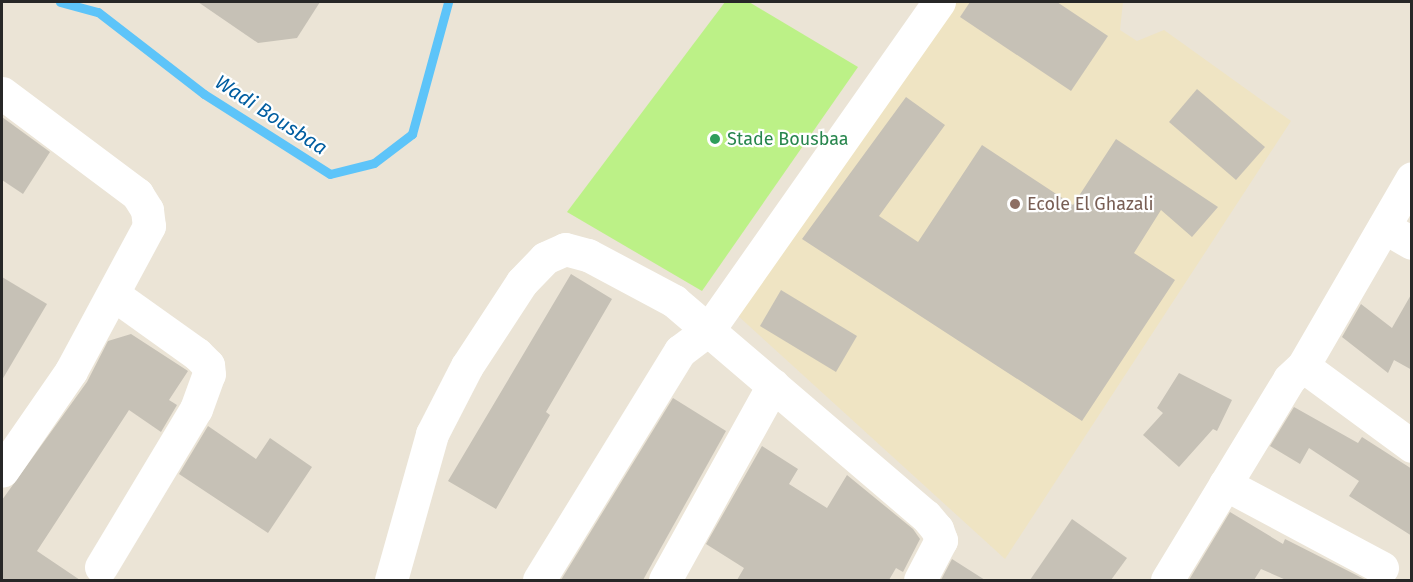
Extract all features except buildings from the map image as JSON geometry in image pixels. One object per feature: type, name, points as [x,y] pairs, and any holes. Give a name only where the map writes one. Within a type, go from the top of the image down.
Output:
[{"type":"street","points":[[539,580],[680,351],[709,329],[939,2]]},
{"type":"street","points":[[2,93],[137,194],[147,210],[149,226],[71,371],[2,471]]},
{"type":"street","points":[[1167,580],[1289,379],[1303,366],[1398,235],[1412,178]]},
{"type":"street","points":[[391,580],[432,434],[467,366],[522,282],[545,258],[565,249],[588,255],[674,301],[937,529],[940,540],[936,553],[920,580]]},
{"type":"street","points":[[101,567],[196,409],[209,374],[208,365],[197,354],[113,294]]},
{"type":"street","points":[[1303,366],[1412,446]]},
{"type":"street","points":[[665,580],[773,385]]},
{"type":"street","points":[[1225,484],[1382,568]]},
{"type":"shaded area","name":"Ecole El Ghazali","points":[[956,2],[1123,2],[1120,30],[1137,41],[1164,30],[1291,121],[1005,559],[736,314]]},
{"type":"green space","name":"Stade Bousbaa","points":[[725,2],[749,2],[858,67],[702,291],[567,212]]},
{"type":"waterway","name":"Wadi Bousbaa","points":[[60,2],[98,12],[204,94],[330,174],[374,163],[412,134],[448,2]]},
{"type":"place","name":"Stade Bousbaa","points":[[715,139]]},
{"type":"place","name":"Ecole El Ghazali","points":[[1015,204]]}]
